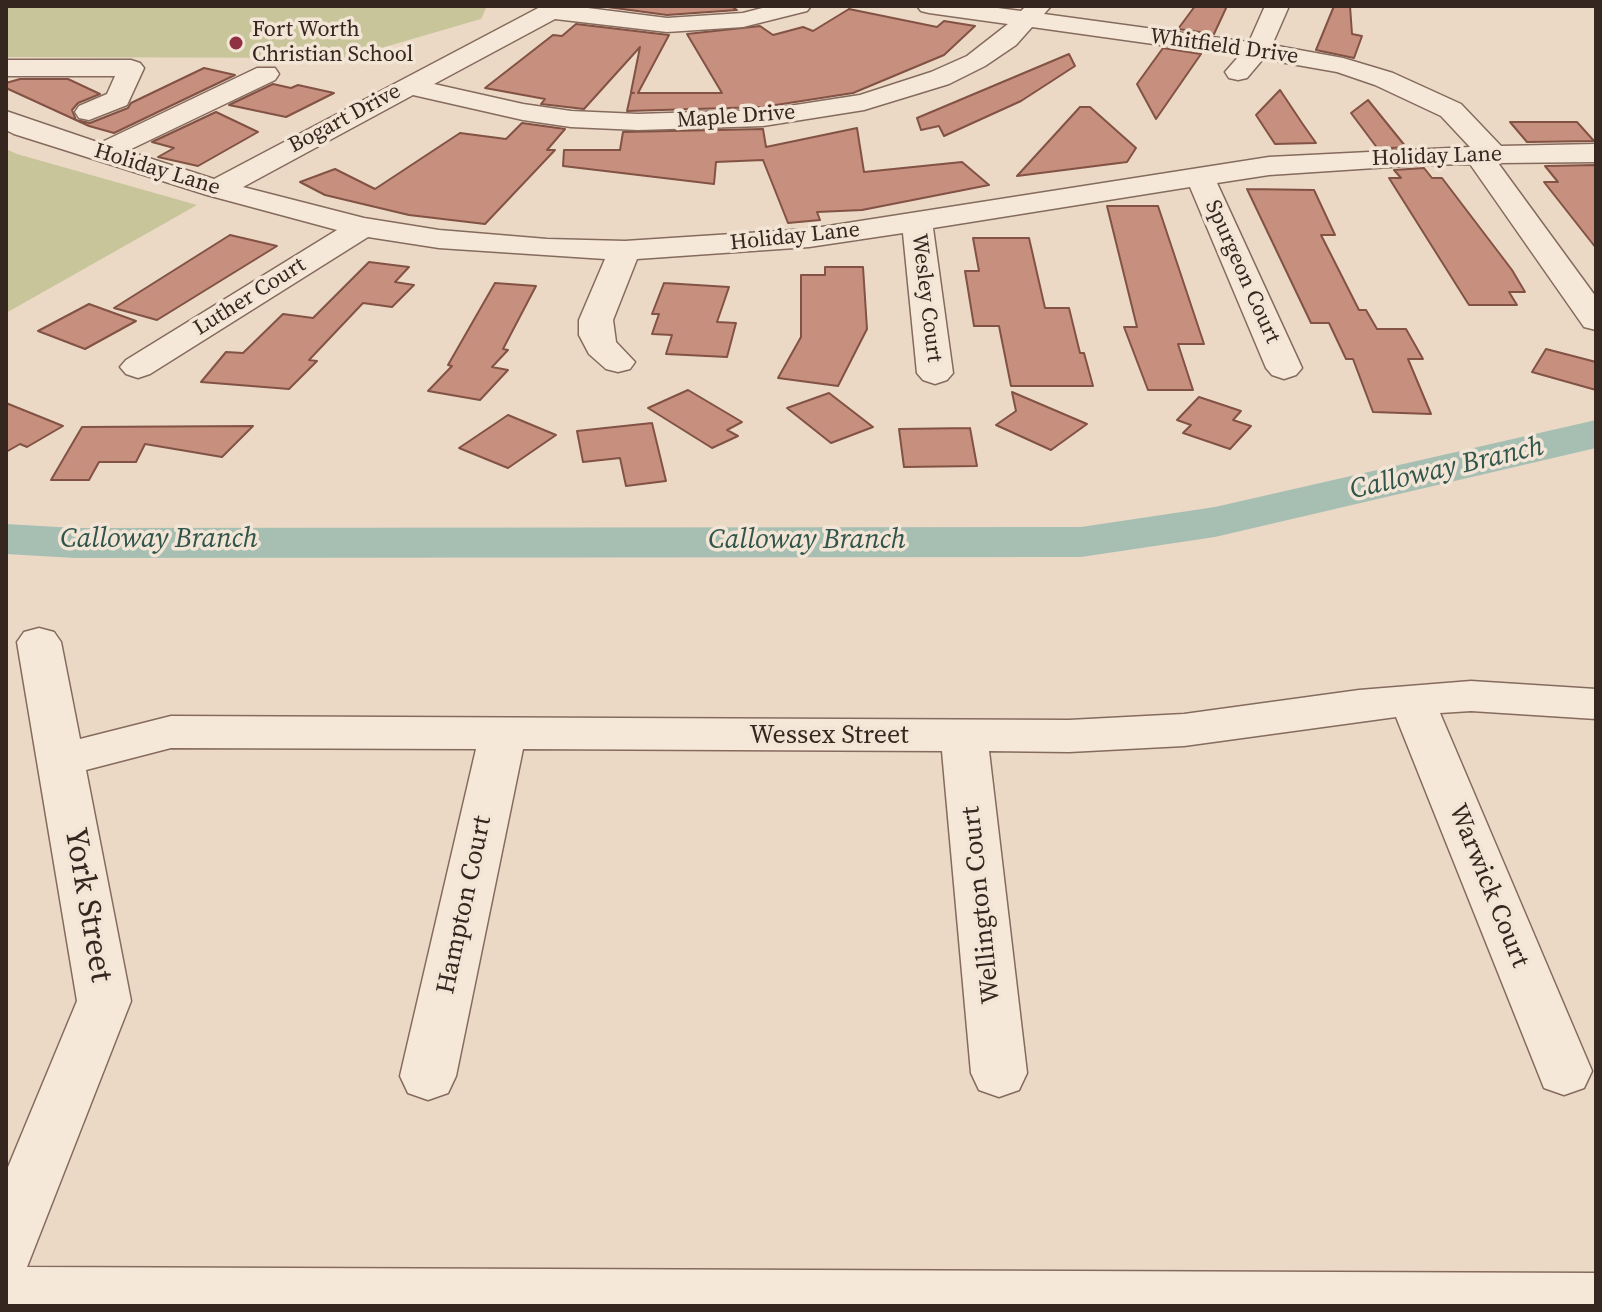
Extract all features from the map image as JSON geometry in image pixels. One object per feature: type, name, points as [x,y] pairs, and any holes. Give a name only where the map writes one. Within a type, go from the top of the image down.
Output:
[{"type":"street","points":[[463,57],[435,47],[497,21],[512,6]]},
{"type":"street","points":[[556,8],[667,25],[743,20],[799,6]]},
{"type":"street","name":"Whitfield Drive","points":[[929,6],[1033,13],[1343,66],[1430,98],[1451,110],[1485,154],[1596,320]]},
{"type":"street","points":[[1236,74],[1257,51],[1277,6]]},
{"type":"street","name":"Bogart Drive","points":[[217,189],[556,8]]},
{"type":"street","name":"Maple Drive","points":[[408,86],[523,112],[571,119],[652,122],[763,118],[864,102],[940,78],[996,47],[1033,13]]},
{"type":"street","points":[[6,68],[131,68],[118,99],[89,112]]},
{"type":"street","points":[[101,153],[266,74]]},
{"type":"street","name":"Holiday Lane","points":[[6,119],[217,189],[363,227],[439,239],[547,248],[625,250],[809,238],[917,222],[1202,160],[1236,170],[1304,163],[1485,154],[1596,153]]},
{"type":"street","name":"Spurgeon Court","points":[[1202,160],[1284,368]]},
{"type":"street","name":"Wesley Court","points":[[917,222],[935,373]]},
{"type":"street","name":"Luther Court","points":[[138,367],[363,227]]},
{"type":"street","points":[[618,362],[601,347],[596,335],[596,320],[625,250]]},
{"type":"street","name":"York Street","points":[[6,1247],[104,1001],[39,642]]},
{"type":"street","name":"Wessex Street","points":[[62,760],[171,732],[1069,736],[1184,730],[1359,705],[1471,696],[1596,704]]},
{"type":"street","name":"Warwick Court","points":[[1412,701],[1564,1071]]},
{"type":"street","name":"Hampton Court","points":[[428,1076],[503,734]]},
{"type":"street","name":"Wellington Court","points":[[964,736],[999,1073]]},
{"type":"street","points":[[39,1300],[1596,1303]]},
{"type":"shaded area","name":"Fort Worth Christian School","points":[[6,6],[487,6],[481,19],[347,58],[6,57]]},
{"type":"shaded area","points":[[6,149],[17,154],[197,205],[6,313]]},
{"type":"building","points":[[600,6],[731,6],[737,10],[667,15]]},
{"type":"building","points":[[1195,6],[1227,6],[1214,34],[1178,29]]},
{"type":"building","points":[[1334,6],[1350,6],[1352,34],[1362,36],[1354,58],[1316,50]]},
{"type":"building","points":[[849,9],[937,27],[944,21],[975,26],[944,55],[853,93],[763,107],[627,111],[631,93],[634,93],[631,92],[640,47],[584,109],[541,104],[545,99],[485,88],[553,35],[562,36],[576,24],[669,35],[638,93],[722,93],[687,34],[760,26],[773,35],[803,27],[813,31]]},
{"type":"building","points":[[1163,48],[1201,54],[1156,119],[1137,84]]},
{"type":"building","points":[[1069,54],[1075,66],[1021,101],[944,136],[939,126],[921,130],[917,118]]},
{"type":"building","points":[[204,68],[235,75],[114,133],[89,126],[6,88],[6,83],[20,79],[68,79],[100,94],[78,103],[72,110],[76,120],[90,123],[128,108],[131,103]]},
{"type":"building","points":[[273,84],[291,88],[298,85],[334,93],[286,117],[229,105]]},
{"type":"building","points":[[1280,90],[1316,143],[1275,144],[1256,115]]},
{"type":"building","points":[[1368,100],[1406,147],[1378,149],[1351,113]]},
{"type":"building","points":[[1080,107],[1090,107],[1136,148],[1127,162],[1017,176]]},
{"type":"building","points":[[216,112],[258,132],[198,166],[158,157],[174,148],[152,142]]},
{"type":"building","points":[[1510,122],[1577,122],[1594,141],[1527,142]]},
{"type":"building","points":[[522,123],[565,129],[547,150],[555,150],[485,224],[409,215],[325,195],[300,182],[335,169],[375,189],[460,133],[506,139]]},
{"type":"building","points":[[857,128],[864,172],[962,162],[989,185],[862,210],[817,212],[820,220],[788,223],[763,160],[716,162],[714,184],[563,166],[564,150],[620,150],[623,132],[763,129],[766,147]]},
{"type":"building","points":[[1596,165],[1596,248],[1544,182],[1558,182],[1545,166]]},
{"type":"building","points":[[1424,168],[1432,178],[1442,178],[1512,270],[1525,292],[1509,292],[1517,305],[1469,305],[1389,178],[1401,178],[1394,170]]},
{"type":"building","points":[[1247,189],[1314,190],[1335,235],[1321,235],[1359,310],[1366,310],[1377,329],[1406,329],[1423,359],[1408,359],[1431,414],[1373,412],[1353,359],[1346,359],[1329,323],[1311,323]]},
{"type":"building","points":[[1107,206],[1158,206],[1204,344],[1178,344],[1193,390],[1148,390],[1124,327],[1137,327]]},
{"type":"building","points":[[230,235],[277,246],[157,320],[114,308]]},
{"type":"building","points":[[973,238],[1029,238],[1045,308],[1069,308],[1080,353],[1084,353],[1093,386],[1011,386],[999,326],[974,326],[965,271],[979,271]]},
{"type":"building","points":[[369,262],[409,267],[395,282],[414,285],[392,307],[363,303],[309,360],[317,361],[289,389],[201,382],[226,352],[243,353],[283,314],[313,318]]},
{"type":"building","points":[[825,267],[863,267],[867,329],[838,386],[778,378],[801,337],[801,275],[825,275]]},
{"type":"building","points":[[495,283],[536,286],[503,349],[508,350],[492,367],[508,370],[480,400],[428,391],[452,366],[448,365]]},
{"type":"building","points":[[664,283],[729,287],[717,322],[736,323],[727,357],[666,354],[672,335],[652,334],[659,314],[652,314]]},
{"type":"building","points":[[89,304],[136,321],[85,349],[38,331]]},
{"type":"building","points":[[1546,349],[1596,362],[1596,390],[1532,372]]},
{"type":"building","points":[[688,390],[742,422],[727,430],[738,436],[712,448],[648,408]]},
{"type":"building","points":[[1012,392],[1087,424],[1051,450],[996,425],[1016,411]]},
{"type":"building","points":[[829,393],[873,427],[831,443],[787,408]]},
{"type":"building","points":[[1199,397],[1241,411],[1233,420],[1251,426],[1230,449],[1183,433],[1191,425],[1177,420]]},
{"type":"building","points":[[6,403],[63,426],[27,447],[20,444],[6,452]]},
{"type":"building","points":[[508,415],[556,435],[508,468],[459,448]]},
{"type":"building","points":[[652,423],[666,481],[626,486],[620,458],[583,462],[577,431]]},
{"type":"building","points":[[253,426],[222,457],[145,444],[136,462],[99,462],[89,480],[51,480],[82,427]]},
{"type":"building","points":[[970,428],[977,466],[904,467],[899,429]]},
{"type":"waterway","name":"Calloway Branch","points":[[6,539],[75,543],[1081,542],[1215,522],[1596,434]]},
{"type":"place","name":"Fort Worth Christian School","points":[[236,43]]}]
